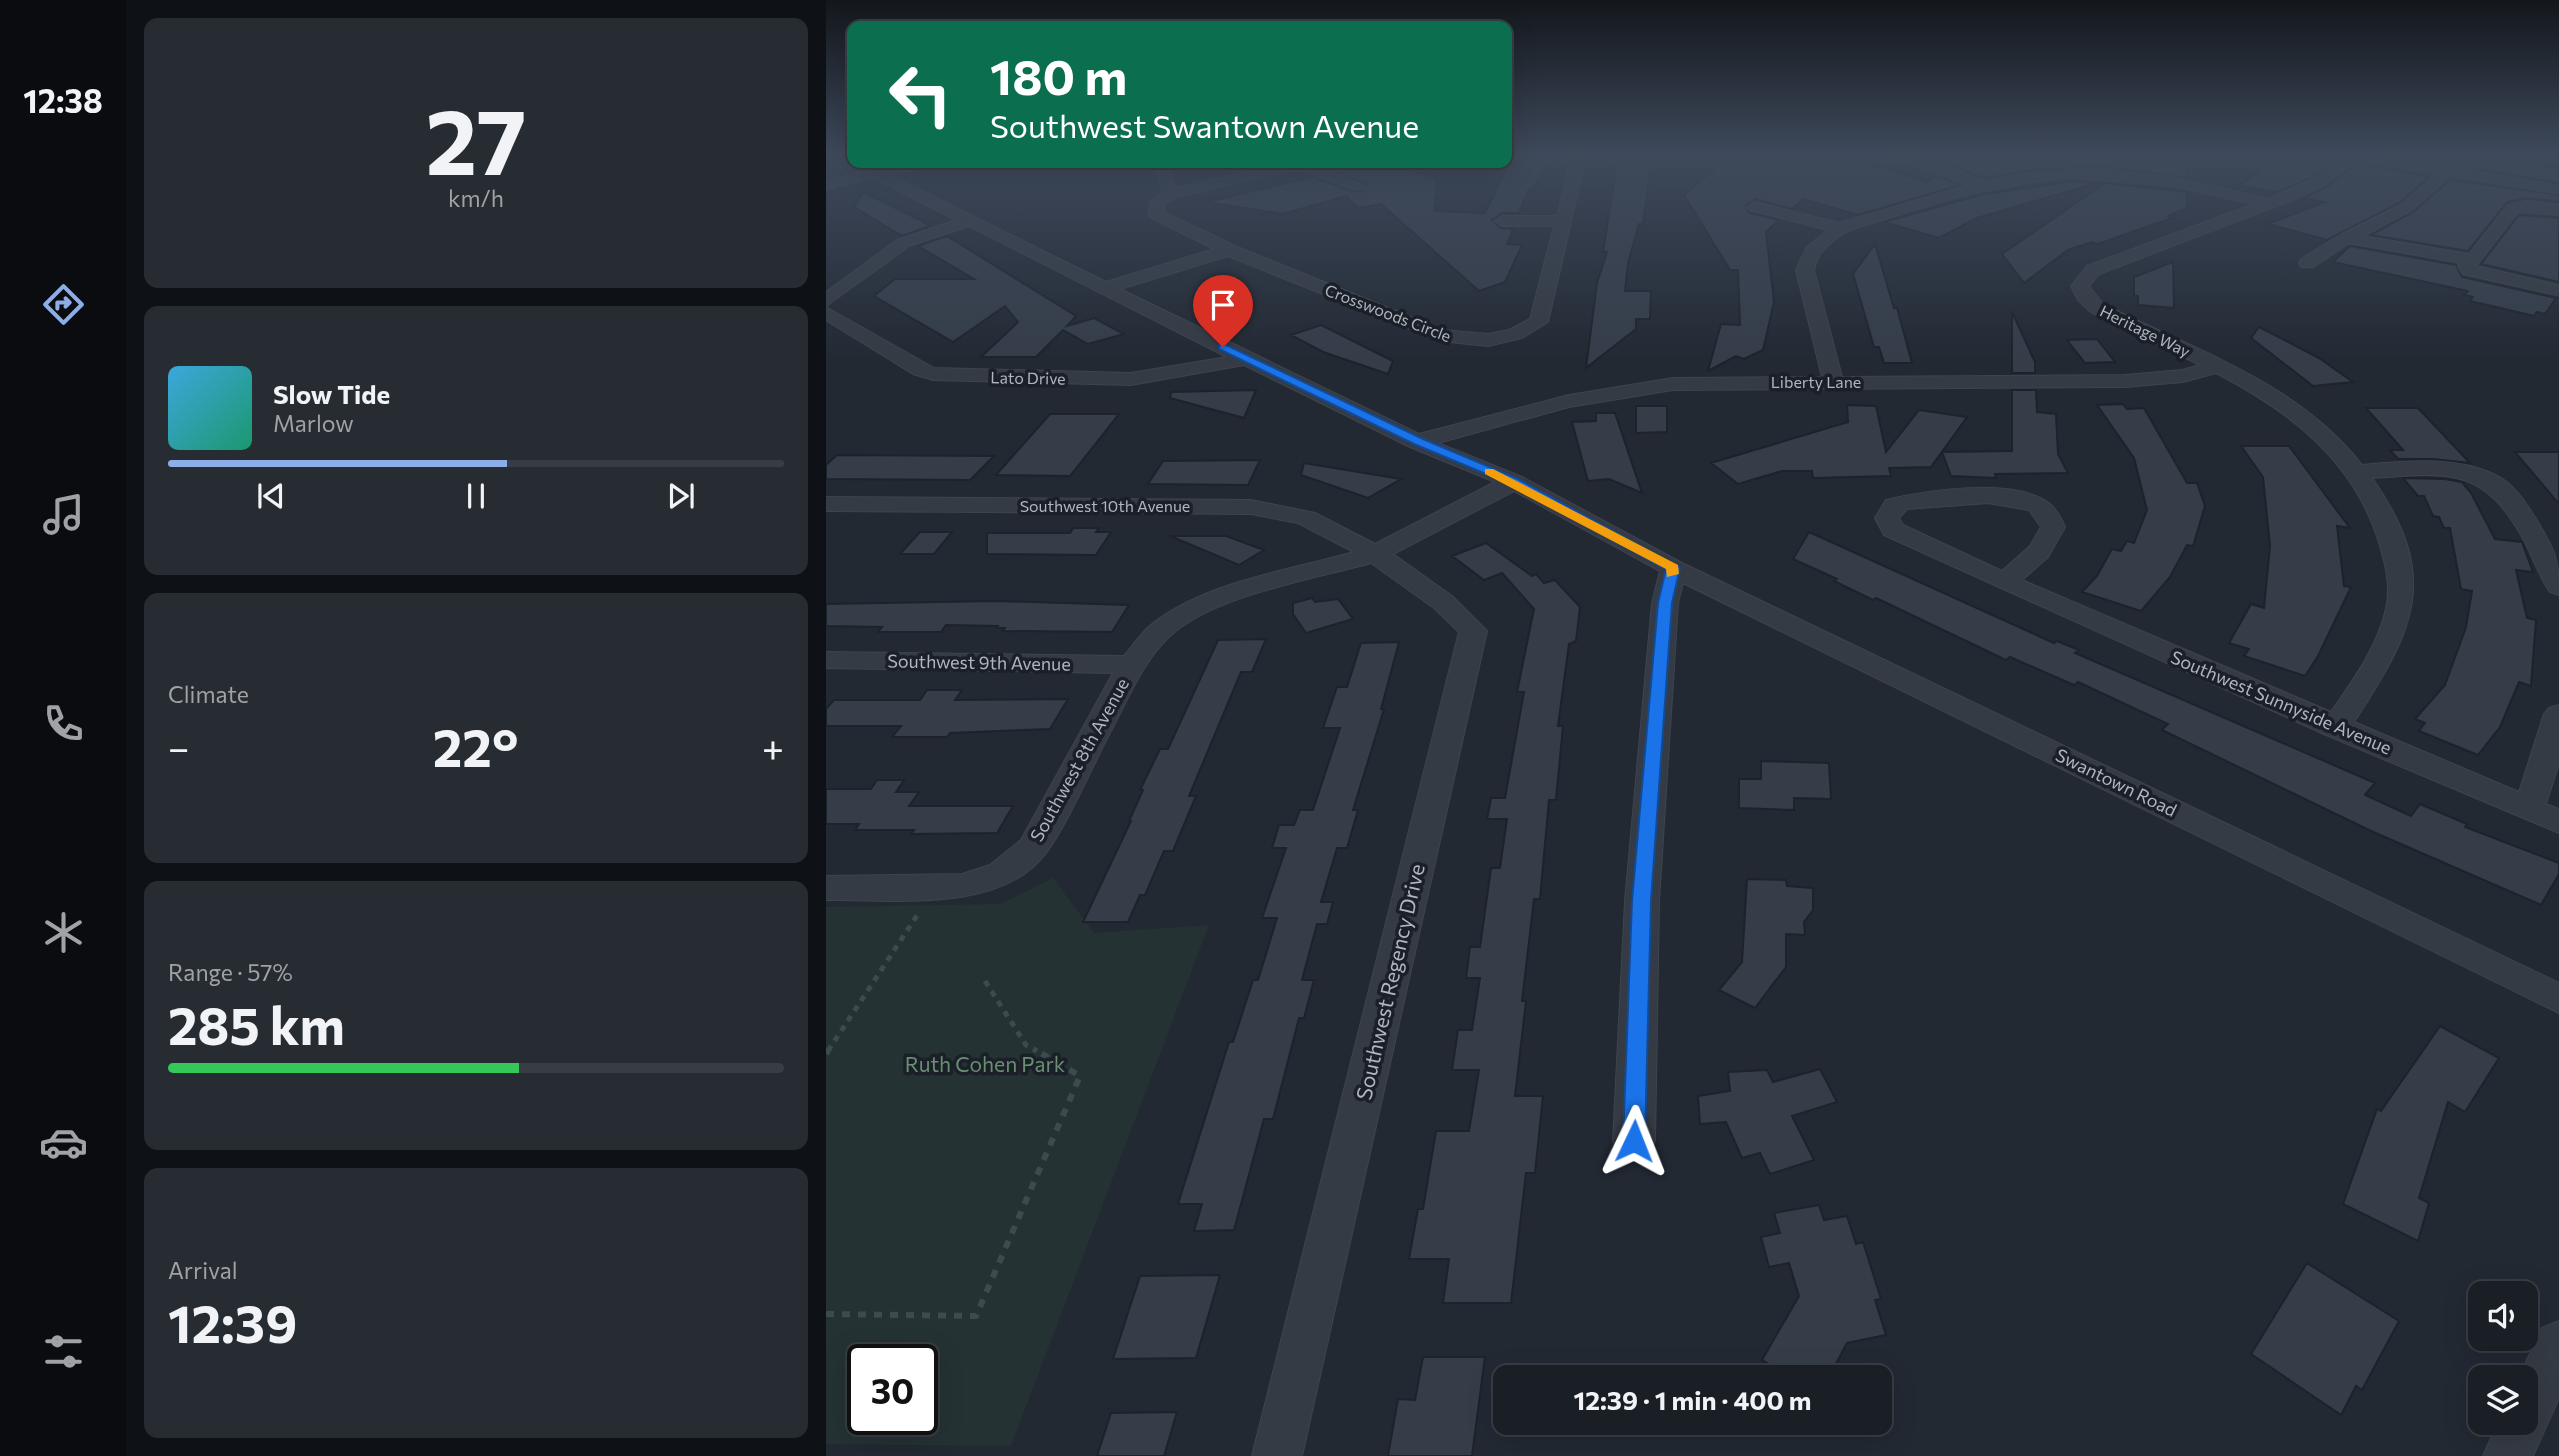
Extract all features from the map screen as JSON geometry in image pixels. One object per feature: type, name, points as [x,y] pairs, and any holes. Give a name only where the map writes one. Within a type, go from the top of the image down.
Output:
[{"type":"street","points":[[826,301],[903,243],[959,224]]},
{"type":"street","name":"Swantown Road","points":[[974,224],[1418,442],[1514,482],[1674,568],[2559,999]]},
{"type":"street","name":"Crosswoods Circle","points":[[1176,224],[1229,250],[1440,335],[1456,339],[1488,340],[1515,334],[1539,322],[1562,224]]},
{"type":"street","points":[[1824,224],[1841,228]]},
{"type":"street","points":[[1833,382],[1805,270],[1807,260],[1821,240],[1841,228],[1855,224]]},
{"type":"street","name":"Heritage Way","points":[[2217,224],[2093,270],[2080,286],[2084,296],[2096,308],[2218,366]]},
{"type":"street","points":[[2307,263],[2373,224]]},
{"type":"street","points":[[2501,224],[2468,266],[2469,270],[2557,290]]},
{"type":"street","points":[[2347,237],[2473,260]]},
{"type":"street","points":[[1107,287],[1229,250]]},
{"type":"street","name":"Lato Drive","points":[[826,312],[920,370],[953,377],[1154,377],[1246,359]]},
{"type":"street","points":[[2218,366],[2287,402],[2325,434],[2356,472],[2381,513],[2395,552],[2400,606],[2384,652],[2334,728]]},
{"type":"street","name":"Liberty Lane","points":[[1418,442],[1464,427],[1625,390],[1721,382],[2125,381],[2183,376],[2218,366]]},
{"type":"street","points":[[2356,472],[2451,470],[2475,475],[2496,485],[2536,539],[2559,587]]},
{"type":"street","name":"Southwest 8th Avenue","points":[[826,888],[963,886],[1002,873],[1033,847],[1132,665],[1159,631],[1189,610],[1217,598],[1374,554],[1514,482]]},
{"type":"street","name":"Southwest Sunnyside Avenue","points":[[2004,582],[2042,552],[2049,538],[2053,527],[2047,514],[2037,505],[2021,499],[1994,498],[1911,500],[1894,505],[1887,518],[1893,530],[2004,582],[2334,728],[2559,822]]},
{"type":"street","name":"Southwest 10th Avenue","points":[[826,504],[1251,507],[1280,511],[1315,521],[1374,554]]},
{"type":"street","name":"Southwest Regency Drive","points":[[1277,1456],[1472,631],[1459,614],[1374,554]]},
{"type":"street","points":[[1634,1141],[1642,901],[1665,603],[1674,568]]},
{"type":"street","name":"Southwest 9th Avenue","points":[[826,660],[1132,665]]},
{"type":"street","points":[[2529,809],[2559,714]]},
{"type":"street","points":[[2538,1390],[2559,1344]]},
{"type":"street","points":[[2508,1456],[2518,1435]]},
{"type":"path","points":[[826,1054],[935,888]]},
{"type":"path","points":[[826,1314],[976,1316],[1080,1076],[1026,1045],[985,981]]},
{"type":"green space","name":"Ruth Cohen Park","points":[[1053,878],[1094,933],[1209,925],[1011,1446],[826,1444],[826,907],[1000,904]]},
{"type":"building","points":[[882,224],[930,226],[902,236]]},
{"type":"building","points":[[1403,224],[1496,224],[1501,228],[1513,229],[1507,244],[1522,245],[1505,282],[1479,291]]},
{"type":"building","points":[[1607,224],[1643,224],[1639,224],[1628,263],[1625,291],[1651,291],[1650,319],[1636,319],[1636,329],[1586,368],[1597,283],[1607,252],[1603,252]]},
{"type":"building","points":[[1702,224],[1775,224],[1766,232],[1774,302],[1763,350],[1744,359],[1736,356],[1708,371],[1721,324],[1740,325],[1738,270],[1730,270]]},
{"type":"building","points":[[1891,224],[1966,224],[1939,238]]},
{"type":"building","points":[[2046,224],[2155,224],[2098,244],[2092,242],[2068,250],[2024,283],[2002,254]]},
{"type":"building","points":[[2268,224],[2358,224],[2327,240]]},
{"type":"building","points":[[2391,224],[2490,224],[2468,251],[2371,235]]},
{"type":"building","points":[[2512,224],[2559,224],[2559,282],[2481,264]]},
{"type":"building","points":[[947,236],[1076,316],[1067,326],[1094,318],[1124,334],[1088,344],[1063,330],[1036,357],[981,357],[1018,322],[1005,306],[953,342],[874,296],[895,279],[974,279],[918,246]]},
{"type":"building","points":[[1875,244],[1912,363],[1884,363],[1879,347],[1874,347],[1853,274]]},
{"type":"building","points":[[2350,246],[2456,265],[2462,277],[2556,298],[2545,314],[2537,312],[2534,316],[2470,301],[2473,297],[2464,295],[2468,291],[2333,262]]},
{"type":"building","points":[[2173,262],[2174,308],[2138,305],[2138,296],[2134,296],[2134,277]]},
{"type":"building","points":[[2012,312],[2035,362],[2035,373],[2012,373]]},
{"type":"building","points":[[1321,325],[1393,361],[1388,374],[1323,352],[1291,335]]},
{"type":"building","points":[[2259,327],[2319,358],[2353,382],[2313,386],[2251,338]]},
{"type":"building","points":[[2097,339],[2115,362],[2085,363],[2067,340]]},
{"type":"building","points":[[1256,390],[1244,418],[1170,398],[1171,392]]},
{"type":"building","points":[[2012,390],[2036,390],[2037,412],[2056,414],[2058,454],[2068,473],[1995,474],[1996,478],[1951,476],[1942,452],[2012,451]]},
{"type":"building","points":[[2123,404],[2127,409],[2144,408],[2187,483],[2197,483],[2205,506],[2193,546],[2187,545],[2170,577],[2141,611],[2082,592],[2097,576],[2112,549],[2121,551],[2127,541],[2134,543],[2147,510],[2134,458],[2097,405]]},
{"type":"building","points":[[1847,405],[1876,406],[1886,452],[1919,410],[1967,417],[1931,467],[1889,468],[1891,476],[1813,478],[1812,471],[1782,471],[1738,484],[1711,463],[1848,422]]},
{"type":"building","points":[[1636,406],[1667,406],[1667,432],[1636,433]]},
{"type":"building","points":[[2366,408],[2418,408],[2470,463],[2398,459],[2390,450],[2403,450]]},
{"type":"building","points":[[1596,413],[1615,413],[1642,493],[1609,479],[1588,481],[1572,422],[1596,421]]},
{"type":"building","points":[[1050,414],[1119,414],[1070,476],[996,475]]},
{"type":"building","points":[[2241,446],[2289,446],[2350,528],[2337,526],[2344,586],[2351,587],[2318,656],[2305,676],[2244,656],[2249,649],[2229,643],[2251,604],[2264,608],[2270,546],[2263,477]]},
{"type":"building","points":[[2515,452],[2559,452],[2559,504]]},
{"type":"building","points":[[837,455],[994,456],[970,480],[826,479],[826,465]]},
{"type":"building","points":[[1260,460],[1248,485],[1148,484],[1163,461]]},
{"type":"building","points":[[1304,463],[1401,479],[1368,498],[1301,475]]},
{"type":"building","points":[[2403,478],[2462,482],[2471,493],[2495,539],[2522,542],[2533,572],[2516,570],[2527,618],[2536,620],[2531,686],[2519,682],[2500,727],[2478,755],[2419,731],[2425,723],[2415,719],[2445,685],[2466,627],[2472,591],[2461,589],[2450,528],[2444,528],[2439,517],[2433,516],[2424,496],[2418,496]]},
{"type":"building","points":[[1073,528],[1099,528],[1096,532],[1111,532],[1096,555],[987,554],[987,533],[1070,533]]},
{"type":"building","points":[[920,532],[952,532],[934,554],[900,554]]},
{"type":"building","points":[[1809,532],[2054,643],[2057,641],[2079,650],[2075,653],[2375,783],[2365,795],[2411,816],[2420,804],[2467,824],[2465,827],[2559,863],[2559,874],[2541,905],[2371,831],[2162,730],[2168,724],[2078,682],[2074,685],[2010,657],[2006,660],[1834,581],[1837,579],[1793,559]]},
{"type":"building","points":[[1170,536],[1226,536],[1264,550],[1239,565]]},
{"type":"building","points":[[1486,543],[1532,576],[1536,574],[1544,583],[1555,580],[1580,607],[1576,641],[1569,644],[1558,726],[1563,726],[1556,800],[1549,800],[1540,899],[1534,899],[1522,1001],[1526,1001],[1515,1096],[1543,1096],[1535,1173],[1526,1173],[1511,1303],[1443,1303],[1449,1259],[1409,1259],[1418,1209],[1423,1209],[1436,1131],[1469,1131],[1479,1070],[1452,1070],[1458,1030],[1472,1030],[1480,978],[1466,978],[1470,947],[1480,947],[1491,868],[1500,868],[1507,819],[1487,819],[1491,798],[1505,798],[1524,692],[1517,692],[1534,609],[1502,573],[1484,580],[1452,556]]},
{"type":"building","points":[[1312,598],[1315,602],[1338,599],[1353,619],[1306,633],[1293,614],[1293,603]]},
{"type":"building","points":[[996,601],[1129,605],[1112,632],[1003,631],[1005,628],[997,628],[998,626],[946,625],[941,632],[878,632],[882,627],[826,626],[826,604]]},
{"type":"building","points":[[1266,639],[1252,672],[1241,672],[1189,796],[1196,796],[1173,851],[1164,851],[1145,895],[1140,895],[1128,922],[1083,922],[1131,821],[1143,790],[1140,790],[1160,749],[1168,749],[1218,640]]},
{"type":"building","points":[[1399,642],[1381,709],[1384,709],[1353,810],[1358,810],[1347,848],[1337,848],[1321,902],[1333,902],[1327,924],[1317,924],[1302,980],[1314,980],[1304,1018],[1299,1018],[1273,1119],[1264,1119],[1234,1230],[1194,1231],[1202,1204],[1178,1204],[1229,1042],[1233,1042],[1253,980],[1258,980],[1277,918],[1262,918],[1286,848],[1272,848],[1279,825],[1294,825],[1300,810],[1313,810],[1340,728],[1323,728],[1337,687],[1347,687],[1361,643]]},
{"type":"building","points":[[927,690],[962,690],[955,700],[1068,699],[1050,729],[950,733],[947,737],[892,737],[901,726],[826,726],[826,709],[834,700],[920,700]]},
{"type":"building","points":[[1761,761],[1829,763],[1831,799],[1794,798],[1794,810],[1739,808],[1739,779],[1761,779]]},
{"type":"building","points":[[877,780],[904,780],[896,792],[919,792],[909,806],[1013,806],[997,833],[911,834],[914,830],[855,830],[859,824],[826,824],[826,789],[871,789]]},
{"type":"building","points":[[1747,879],[1786,880],[1787,886],[1813,888],[1813,910],[1804,922],[1805,935],[1786,934],[1786,967],[1755,1008],[1719,990],[1742,962]]},
{"type":"building","points":[[2440,1026],[2499,1058],[2465,1112],[2448,1102],[2419,1198],[2429,1203],[2418,1241],[2343,1204],[2377,1109],[2381,1111]]},
{"type":"building","points":[[1820,1069],[1837,1102],[1792,1116],[1814,1160],[1770,1174],[1760,1153],[1742,1158],[1726,1122],[1700,1124],[1698,1096],[1730,1091],[1728,1072],[1767,1070],[1773,1082]]},
{"type":"building","points":[[1819,1205],[1824,1220],[1847,1216],[1856,1244],[1863,1242],[1881,1299],[1875,1300],[1886,1335],[1847,1343],[1835,1365],[1771,1365],[1762,1360],[1799,1296],[1789,1263],[1769,1267],[1761,1237],[1780,1233],[1774,1213]]},
{"type":"building","points":[[2307,1263],[2399,1321],[2362,1390],[2356,1386],[2341,1415],[2251,1354]]},
{"type":"building","points":[[1220,1275],[1196,1358],[1113,1359],[1140,1276]]},
{"type":"building","points":[[1423,1357],[1485,1357],[1472,1456],[1388,1456],[1398,1399],[1415,1400]]},
{"type":"building","points":[[1177,1412],[1164,1456],[1097,1456],[1111,1413]]},
{"type":"slow traffic","points":[[1489,471],[1674,568],[1672,574]]},
{"type":"route","points":[[1223,347],[1418,442],[1514,482],[1674,568],[1665,603],[1642,901],[1634,1141]]}]
